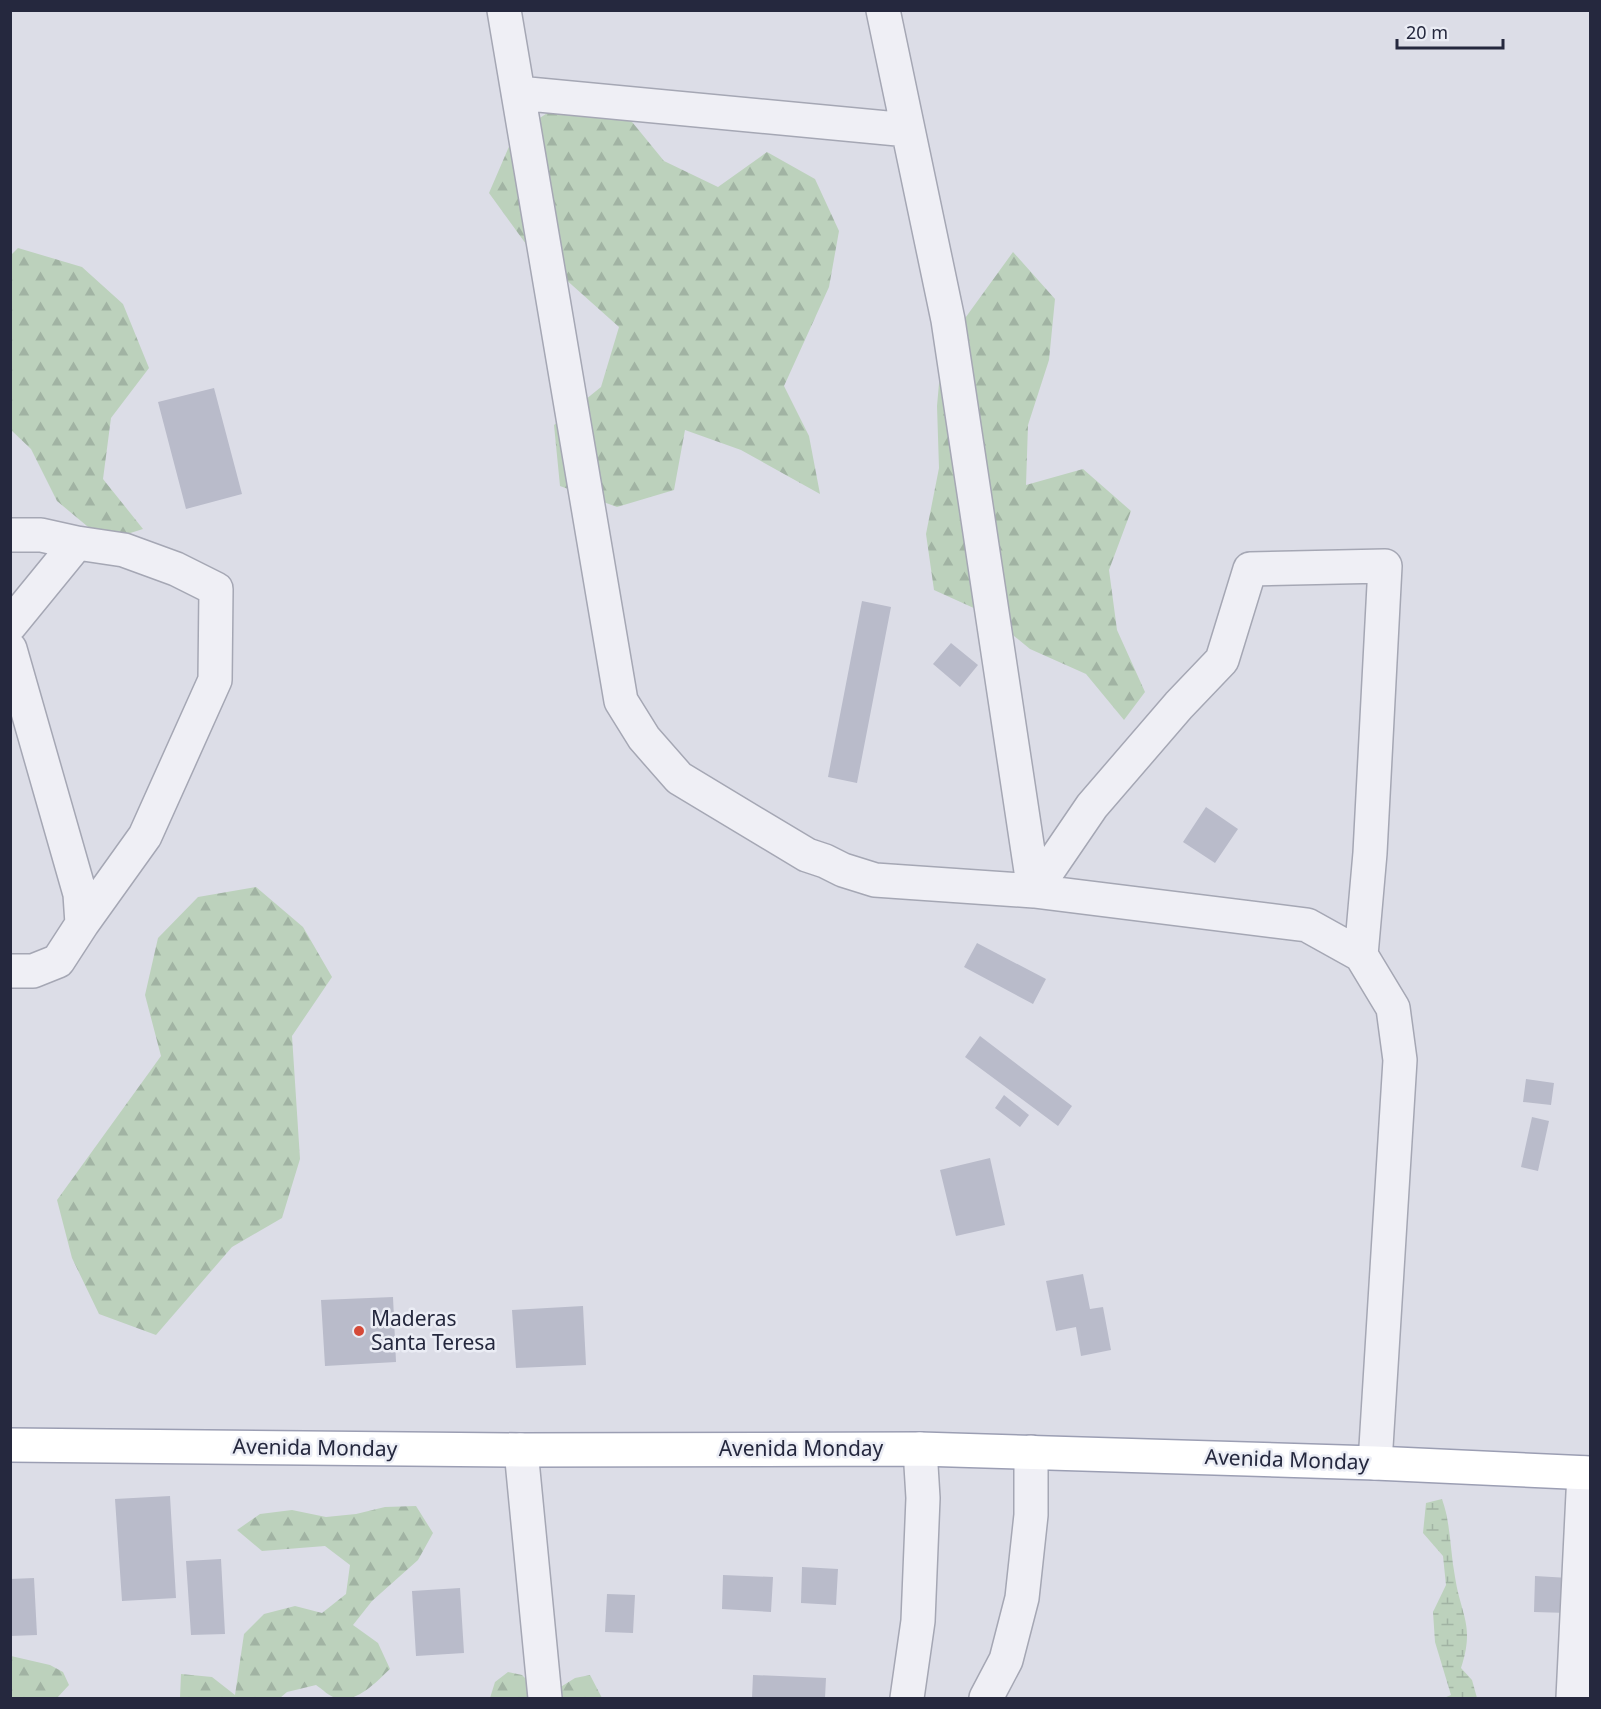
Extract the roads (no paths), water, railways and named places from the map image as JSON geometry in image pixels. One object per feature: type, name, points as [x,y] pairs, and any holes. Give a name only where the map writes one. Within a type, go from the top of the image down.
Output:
[{"type":"main road","name":"Avenida Monday","points":[[10,1445],[521,1450],[920,1449],[1375,1463],[1587,1473]]},
{"type":"street","points":[[504,10],[621,701],[644,738],[679,778],[807,855],[843,870],[875,880],[1034,891],[1307,925],[1361,955],[1393,1008],[1400,1060],[1375,1463]]},
{"type":"street","points":[[883,10],[948,320],[1034,891]]},
{"type":"street","points":[[518,93],[908,130]]},
{"type":"street","points":[[10,535],[41,535],[124,550],[176,569],[216,589],[215,680],[145,836],[81,924],[58,961],[33,971],[10,971]]},
{"type":"street","points":[[10,625],[76,543]]},
{"type":"street","points":[[1034,891],[1092,806],[1179,705],[1222,660],[1250,569],[1385,566],[1370,853],[1361,955]]},
{"type":"street","points":[[10,649],[80,894],[81,924]]},
{"type":"street","points":[[907,1698],[918,1621],[923,1498],[920,1449]]},
{"type":"street","points":[[521,1450],[545,1698]]},
{"type":"street","points":[[986,1698],[1006,1660],[1022,1598],[1031,1515],[1031,1452]]},
{"type":"street","points":[[1573,1698],[1587,1473]]},
{"type":"place","name":"Maderas Santa Teresa","points":[[359,1331]]}]
